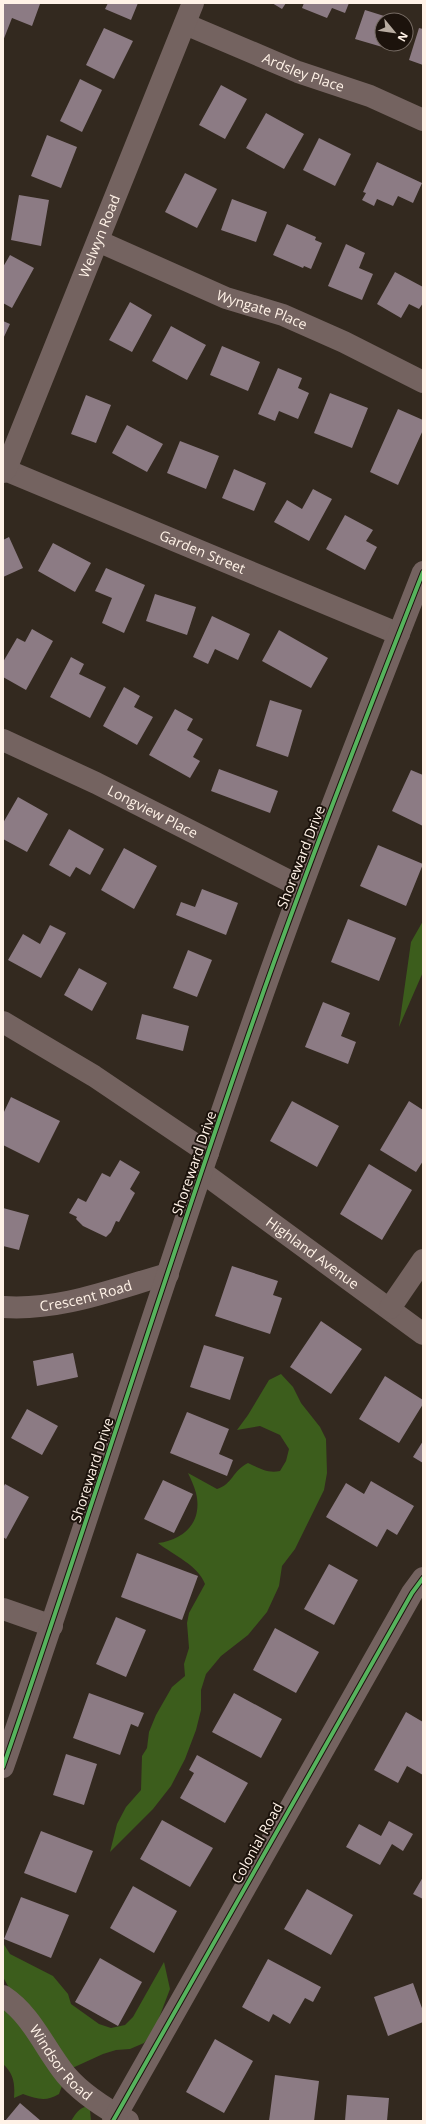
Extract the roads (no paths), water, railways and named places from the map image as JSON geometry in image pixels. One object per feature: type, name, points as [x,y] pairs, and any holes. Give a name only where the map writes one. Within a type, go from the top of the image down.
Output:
[{"type":"street","name":"Welwyn Road","points":[[4,470],[98,241],[193,3]]},
{"type":"street","name":"Ardsley Place","points":[[185,24],[298,72],[370,96],[423,120]]},
{"type":"street","name":"Wyngate Place","points":[[98,241],[226,298],[283,315],[344,342],[423,382]]},
{"type":"street","name":"Garden Street","points":[[4,470],[399,634]]},
{"type":"street","name":"Shoreward Drive","points":[[3,1767],[52,1626],[205,1163],[301,886],[423,572]]},
{"type":"street","name":"Longview Place","points":[[3,740],[96,783],[301,886]]},
{"type":"street","name":"Highland Avenue","points":[[3,1022],[94,1076],[423,1334]]},
{"type":"street","points":[[390,1308],[423,1260]]},
{"type":"street","name":"Crescent Road","points":[[3,1307],[32,1308],[58,1304],[168,1274]]},
{"type":"street","name":"Colonial Road","points":[[119,2119],[412,1593],[423,1578]]},
{"type":"street","points":[[3,1609],[52,1626]]},
{"type":"street","name":"Windsor Road","points":[[3,1996],[15,2004],[32,2023],[66,2074],[77,2086],[119,2119]]}]
